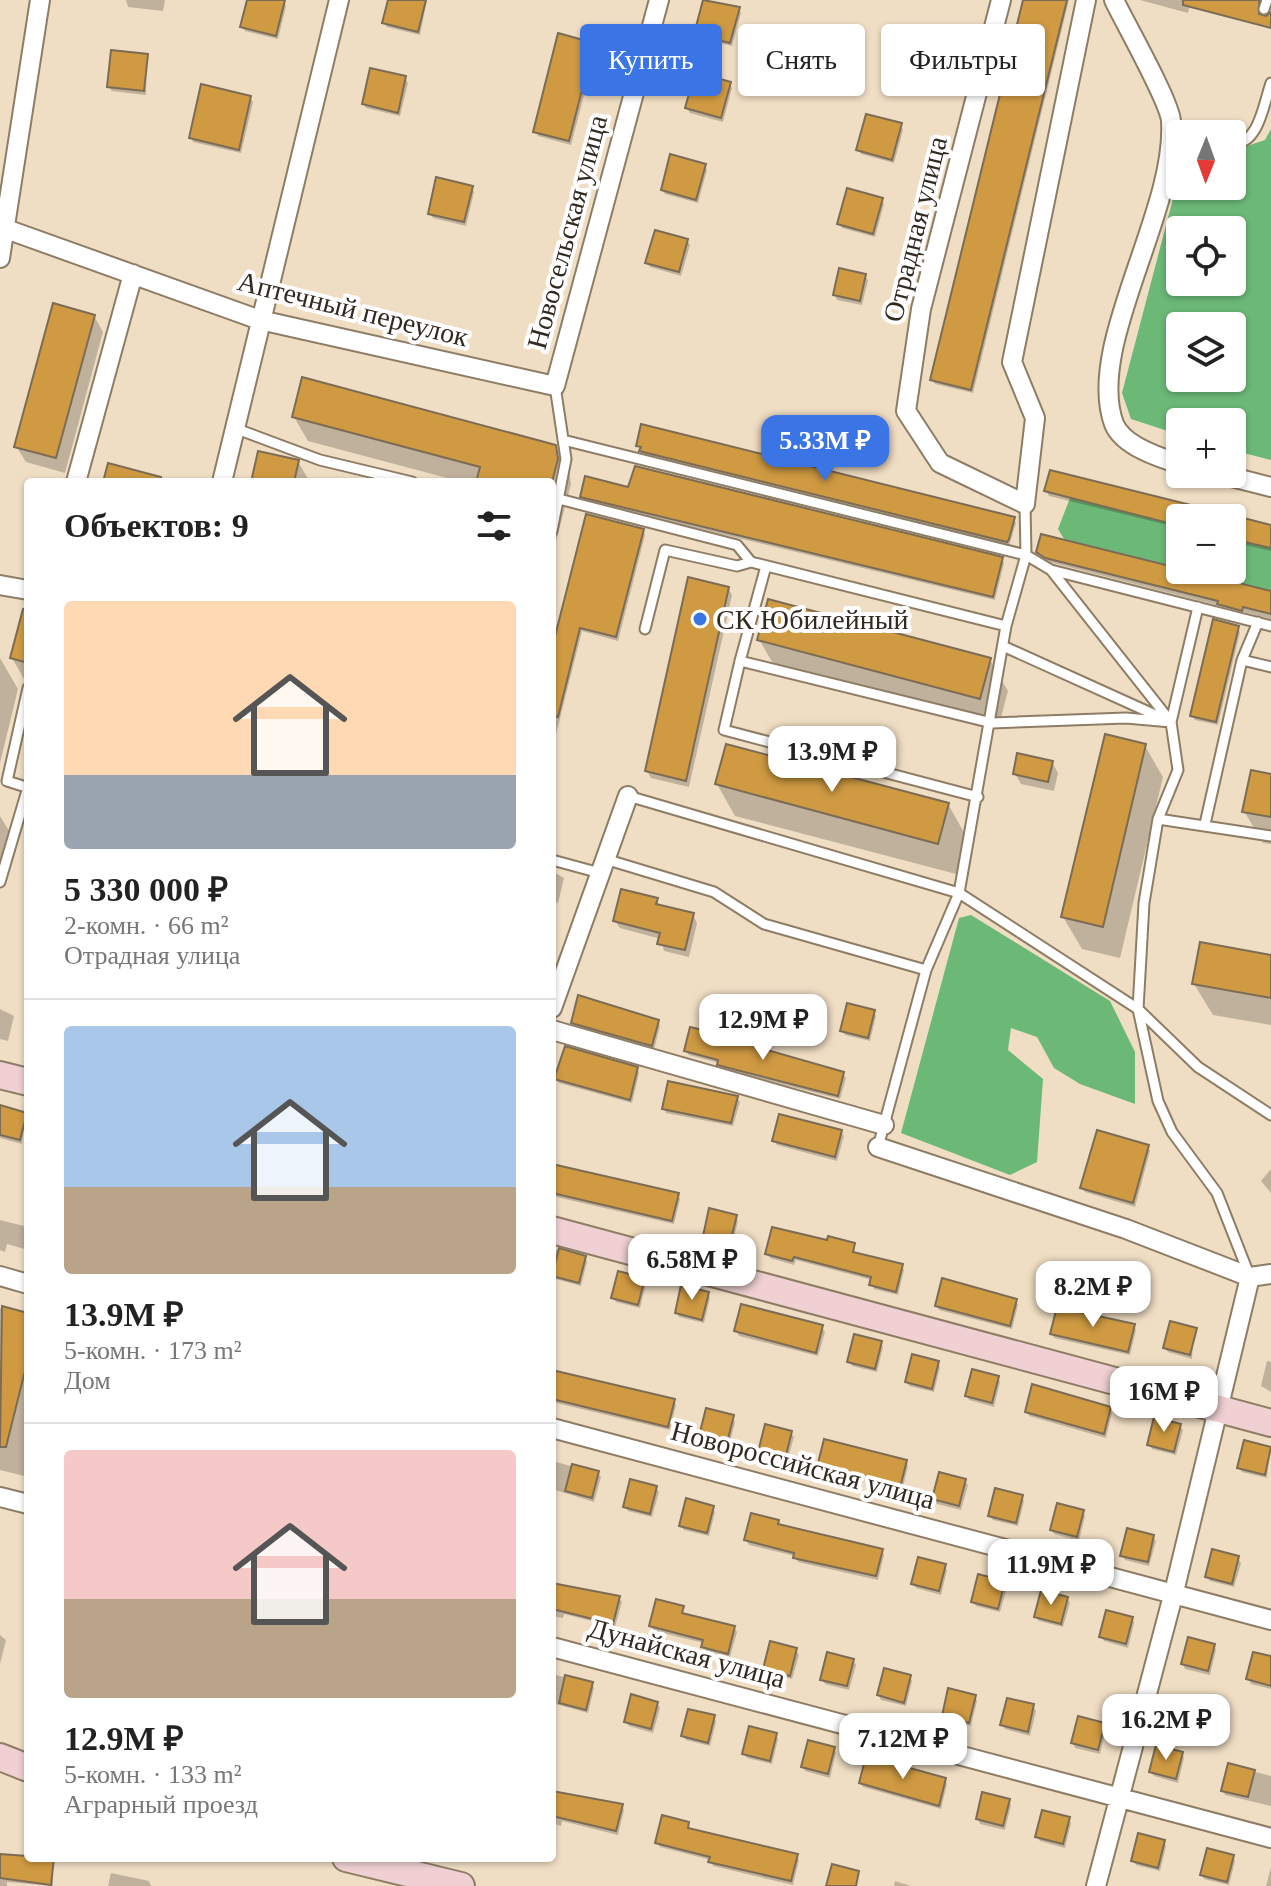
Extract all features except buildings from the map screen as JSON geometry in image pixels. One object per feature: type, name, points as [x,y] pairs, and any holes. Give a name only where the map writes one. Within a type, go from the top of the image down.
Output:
[{"type":"street","points":[[0,258],[40,0]]},
{"type":"street","points":[[223,478],[339,0]]},
{"type":"street","name":"Новосельская улица","points":[[555,386],[659,0]]},
{"type":"street","name":"Отрадная улица","points":[[1001,0],[921,309],[906,411],[940,463],[1025,504]]},
{"type":"street","points":[[1025,504],[1035,418],[1012,362],[1086,0]]},
{"type":"street","points":[[1114,0],[1171,120]]},
{"type":"street","points":[[1166,179],[1106,384],[1115,427],[1149,456],[1166,460]]},
{"type":"street","name":"Аптечный переулок","points":[[6,229],[260,320],[555,386]]},
{"type":"street","points":[[77,478],[133,274]]},
{"type":"street","points":[[1246,481],[1271,487]]},
{"type":"street","points":[[0,585],[24,589]]},
{"type":"street","points":[[556,997],[628,796]]},
{"type":"street","points":[[556,1031],[884,1125]]},
{"type":"street","points":[[0,1075],[24,1081]]},
{"type":"street","points":[[878,1147],[1126,1229],[1250,1277],[1271,1274]]},
{"type":"street","points":[[556,1231],[1271,1423]]},
{"type":"street","points":[[0,1276],[24,1283]]},
{"type":"street","points":[[1096,1886],[1174,1592],[1250,1277]]},
{"type":"street","name":"Новороссийская улица","points":[[556,1429],[1271,1620]]},
{"type":"street","points":[[0,1497],[24,1503]]},
{"type":"street","name":"Дунайская улица","points":[[556,1648],[1271,1838]]},
{"type":"street","points":[[0,1757],[24,1766]]},
{"type":"street","points":[[362,1862],[461,1886]]},
{"type":"lane","points":[[1246,139],[1253,134],[1271,83]]},
{"type":"lane","points":[[555,386],[566,459],[556,513]]},
{"type":"lane","points":[[237,429],[320,460],[395,478]]},
{"type":"lane","points":[[563,440],[1026,555],[1051,570],[1271,626]]},
{"type":"lane","points":[[559,499],[737,545],[751,562]]},
{"type":"lane","points":[[878,1147],[926,970],[959,893],[992,723],[1006,626],[1026,555],[1025,504]]},
{"type":"lane","points":[[645,629],[665,550],[737,566],[751,562],[1006,626]]},
{"type":"lane","points":[[766,566],[724,730],[978,797]]},
{"type":"lane","points":[[1051,570],[1171,722]]},
{"type":"lane","points":[[1198,607],[1171,722],[1178,770],[1158,819],[1144,903],[1138,1009],[1158,1101],[1172,1132],[1217,1193],[1250,1277]]},
{"type":"lane","points":[[1205,824],[1242,660],[1258,622]]},
{"type":"lane","points":[[1005,647],[1171,722]]},
{"type":"lane","points":[[1242,660],[1271,667]]},
{"type":"lane","points":[[740,661],[992,723],[1126,718],[1171,722]]},
{"type":"lane","points":[[24,706],[7,781],[24,786]]},
{"type":"lane","points":[[628,796],[959,893],[1138,1009],[1198,1067],[1271,1115]]},
{"type":"lane","points":[[0,882],[24,798]]},
{"type":"lane","points":[[1158,819],[1271,836]]},
{"type":"lane","points":[[556,860],[603,866],[714,892],[764,924],[926,970]]},
{"type":"green space","points":[[1271,129],[1271,460],[1246,454],[1246,408],[1166,408],[1166,430],[1131,419],[1122,393],[1166,225],[1166,296],[1246,296],[1246,216],[1168,216],[1173,200],[1246,200],[1246,146],[1265,140]]},
{"type":"green space","points":[[1070,498],[1166,522],[1166,564],[1064,539],[1058,529]]},
{"type":"green space","points":[[1246,542],[1271,548],[1271,591],[1243,584],[1246,584]]},
{"type":"green space","points":[[971,915],[1110,1001],[1135,1052],[1135,1104],[1080,1084],[1054,1068],[1037,1037],[1011,1028],[1008,1050],[1043,1079],[1037,1162],[1010,1175],[901,1133],[959,918]]},
{"type":"place","name":"СК Юбилейный","points":[[700,619]]}]
